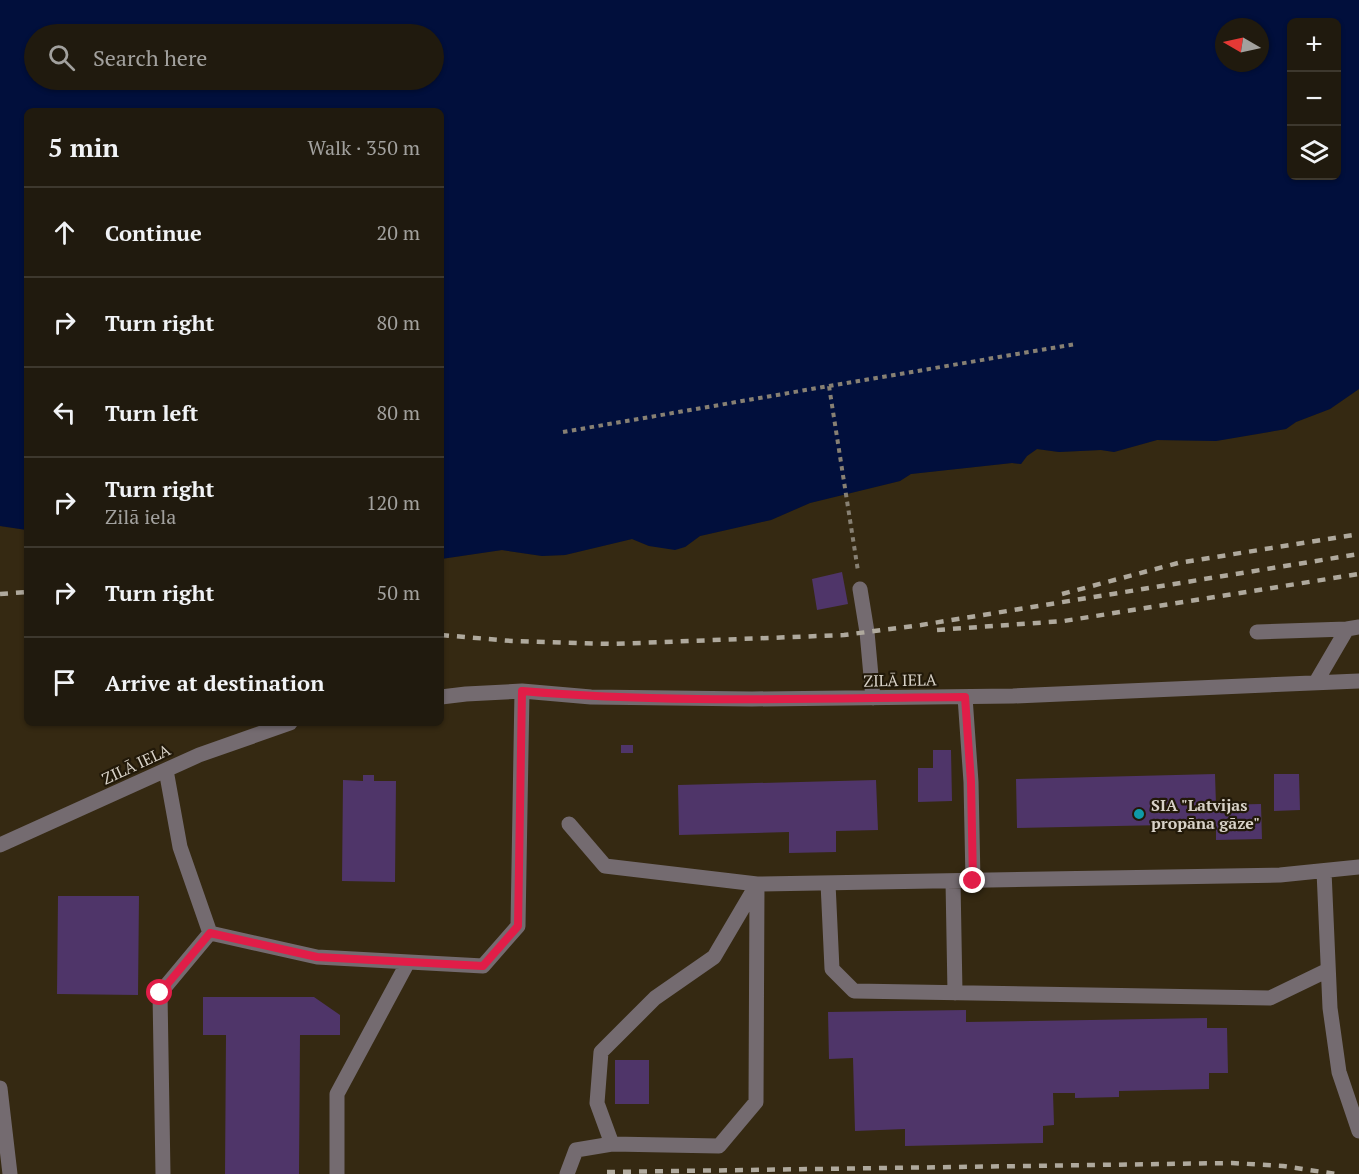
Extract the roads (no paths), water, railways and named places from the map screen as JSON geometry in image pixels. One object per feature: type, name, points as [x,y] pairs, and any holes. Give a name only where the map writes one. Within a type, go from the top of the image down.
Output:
[{"type":"street","points":[[860,589],[867,632],[873,698]]},
{"type":"street","points":[[1257,632],[1353,628]]},
{"type":"street","points":[[1316,682],[1353,628]]},
{"type":"street","name":"ZILĀ IELA","points":[[444,697],[466,693],[522,691],[591,697],[965,697],[1359,681]]},
{"type":"street","points":[[210,933],[317,957],[483,966],[518,926],[522,691]]},
{"type":"street","points":[[965,697],[971,782],[973,881]]},
{"type":"street","name":"ZILĀ IELA","points":[[0,845],[200,755],[282,726]]},
{"type":"street","points":[[166,770],[180,847],[210,933]]},
{"type":"street","points":[[569,824],[605,866],[757,885],[1280,875],[1359,867]]},
{"type":"street","points":[[1324,871],[1330,1008],[1339,1072],[1359,1131]]},
{"type":"street","points":[[953,881],[955,993]]},
{"type":"street","points":[[828,883],[832,969],[854,991],[1270,998],[1328,970]]},
{"type":"street","points":[[567,1174],[576,1150],[612,1144],[719,1146],[756,1102],[757,885]]},
{"type":"street","points":[[612,1144],[597,1103],[601,1052],[655,998],[714,957],[757,885]]},
{"type":"street","points":[[163,1174],[160,993],[210,933]]},
{"type":"street","points":[[337,1174],[337,1094],[408,962]]},
{"type":"street","points":[[0,1088],[10,1174]]},
{"type":"railway","points":[[1062,594],[1178,563],[1359,534]]},
{"type":"railway","points":[[444,635],[512,641],[613,644],[844,635],[921,625],[1359,554]]},
{"type":"railway","points":[[937,630],[1064,621],[1359,574]]},
{"type":"railway","points":[[0,594],[24,592]]},
{"type":"railway","points":[[607,1172],[1232,1163],[1283,1166],[1336,1174]]},
{"type":"place","name":"SIA \"Latvijas propāna gāze\"","points":[[1139,814]]}]
